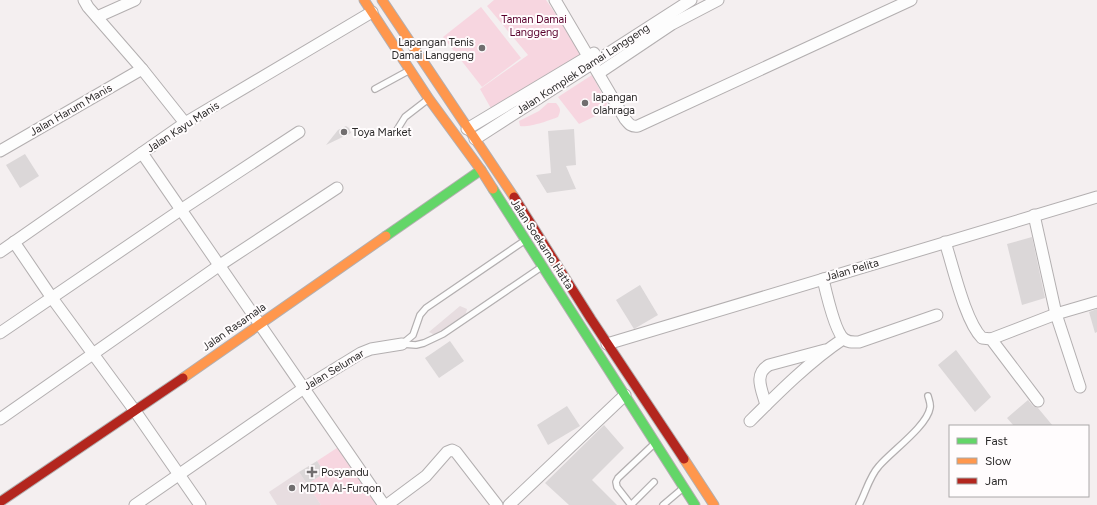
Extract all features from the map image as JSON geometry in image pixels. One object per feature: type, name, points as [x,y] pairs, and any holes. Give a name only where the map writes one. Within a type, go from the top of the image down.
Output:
[{"type":"main road","name":"Jalan Soekarno Hatta","points":[[364,0],[429,99],[481,170],[695,505]]},
{"type":"main road","name":"Jalan Soekarno Hatta","points":[[382,0],[475,139],[607,344],[714,505]]},
{"type":"main road","name":"Jalan Rasamala","points":[[4,499],[134,411],[481,170]]},
{"type":"street","points":[[84,0],[88,7],[142,69],[185,124]]},
{"type":"street","points":[[97,17],[135,0]]},
{"type":"street","points":[[555,0],[590,60],[599,72],[625,119],[633,126],[638,126],[911,0]]},
{"type":"street","name":"Jalan Komplek Damai Langgeng","points":[[475,139],[674,4],[691,0]]},
{"type":"street","points":[[599,72],[682,19],[718,0]]},
{"type":"street","points":[[674,4],[682,19]]},
{"type":"street","name":"Jalan Kayu Manis","points":[[0,252],[185,124],[372,12]]},
{"type":"street","name":"Jalan Komplek Damai Langgeng","points":[[468,129],[590,60]]},
{"type":"street","name":"Jalan Harum Manis","points":[[0,151],[142,69]]},
{"type":"street","points":[[0,333],[182,209],[299,132]]},
{"type":"street","points":[[142,154],[182,209],[384,505]]},
{"type":"street","points":[[0,419],[220,265],[337,188]]},
{"type":"street","name":"Jalan Pelita","points":[[607,344],[1097,196]]},
{"type":"street","points":[[1034,215],[1056,314],[1080,387]]},
{"type":"street","points":[[14,242],[52,298],[200,505]]},
{"type":"street","points":[[945,242],[968,313],[974,327],[982,338],[991,339],[1056,314],[1097,302]]},
{"type":"street","points":[[822,279],[838,331],[843,339],[851,343],[859,342],[937,315]]},
{"type":"street","points":[[750,421],[827,350],[843,339]]},
{"type":"street","points":[[991,339],[1038,401]]},
{"type":"street","name":"Jalan Selumar","points":[[135,505],[304,388],[361,353],[371,349],[402,344]]},
{"type":"street","points":[[766,405],[759,379],[760,372],[764,368],[768,365],[827,350]]},
{"type":"street","points":[[509,505],[625,395]]},
{"type":"street","points":[[387,505],[426,476],[447,452],[452,450],[456,452],[498,505]]},
{"type":"lane","points":[[375,89],[410,69]]},
{"type":"lane","points":[[395,133],[405,117],[429,99]]},
{"type":"lane","points":[[402,344],[413,335],[420,315],[426,308],[526,240]]},
{"type":"lane","points":[[402,344],[416,345],[443,334],[542,266]]},
{"type":"lane","points":[[859,505],[869,481],[878,467],[921,425],[928,415],[931,406],[928,396]]},
{"type":"lane","points":[[654,482],[631,505],[617,487],[616,482],[618,478],[655,442]]},
{"type":"lane","points":[[663,505],[684,487]]},
{"type":"shaded area","points":[[460,306],[467,309],[465,317],[435,335],[429,332]]},
{"type":"shaded area","name":"MDTA Al-Furqon","points":[[299,472],[321,505],[277,505],[269,492]]},
{"type":"green space","name":"Taman Damai Langgeng","points":[[494,0],[546,0],[583,53],[493,112],[480,89],[528,55],[487,6]]},
{"type":"green space","name":"Lapangan Tenis Damai Langgeng","points":[[481,7],[521,58],[482,87],[443,37]]},
{"type":"green space","name":"lapangan olahraga","points":[[592,75],[610,109],[579,124],[558,97]]},
{"type":"green space","points":[[548,103],[556,103],[558,105],[560,108],[560,113],[558,117],[534,125],[520,126],[519,121],[539,111]]},
{"type":"green space","points":[[340,446],[378,505],[321,505],[307,484],[325,473],[317,461]]},
{"type":"building","name":"Toya Market","points":[[346,126],[349,128],[351,133],[326,145],[338,130]]},
{"type":"building","points":[[574,129],[576,165],[566,166],[576,189],[547,193],[536,175],[551,173],[548,131]]},
{"type":"building","points":[[25,154],[39,176],[20,188],[6,165]]},
{"type":"building","points":[[1032,237],[1045,298],[1022,305],[1007,244]]},
{"type":"building","points":[[640,285],[658,315],[634,329],[616,300]]},
{"type":"building","points":[[1097,309],[1097,332],[1095,333],[1089,312]]},
{"type":"building","points":[[450,341],[464,361],[439,378],[425,358]]},
{"type":"building","points":[[956,350],[991,397],[975,412],[938,365]]},
{"type":"building","points":[[1028,400],[1033,406],[1038,408],[1052,425],[1013,425],[1007,418]]},
{"type":"building","points":[[567,406],[580,426],[548,445],[537,425]]},
{"type":"building","points":[[604,425],[624,448],[592,480],[617,505],[569,505],[545,483]]},
{"type":"building","name":"Posyandu","points":[[317,461],[325,473],[307,484],[299,472]]},
{"type":"traffic: fast","points":[[386,236],[481,170]]},
{"type":"traffic: fast","points":[[493,189],[695,505]]},
{"type":"traffic: slow","points":[[364,0],[429,99],[481,170],[493,189]]},
{"type":"traffic: slow","points":[[382,0],[514,197]]},
{"type":"traffic: slow","points":[[183,378],[386,236]]},
{"type":"traffic: slow","points":[[684,459],[714,505]]},
{"type":"traffic: jam","points":[[514,197],[591,319],[684,459]]},
{"type":"traffic: jam","points":[[0,502],[183,378]]},
{"type":"place","name":"Lapangan Tenis Damai Langgeng","points":[[482,48]]},
{"type":"place","name":"lapangan olahraga","points":[[585,103]]},
{"type":"place","name":"Toya Market","points":[[344,132]]},
{"type":"place","name":"Posyandu","points":[[312,472]]},
{"type":"place","name":"MDTA Al-Furqon","points":[[292,488]]}]
